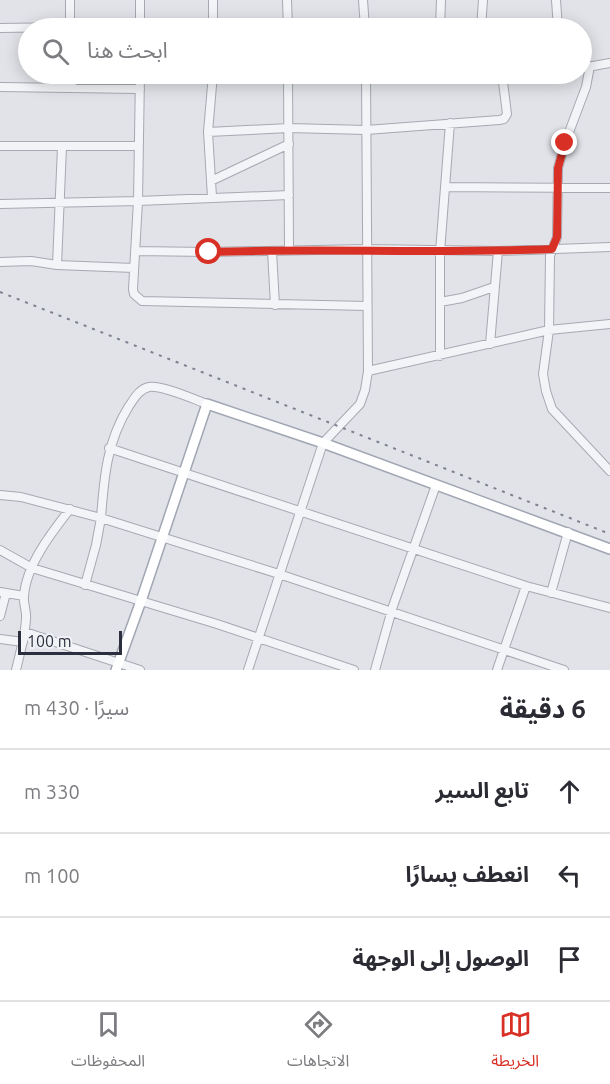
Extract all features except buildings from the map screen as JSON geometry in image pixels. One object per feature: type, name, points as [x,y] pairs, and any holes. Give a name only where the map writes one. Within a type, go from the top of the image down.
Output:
[{"type":"main road","points":[[117,667],[207,404],[323,442],[610,549]]},
{"type":"street","points":[[70,0],[70,18]]},
{"type":"street","points":[[140,0],[140,18]]},
{"type":"street","points":[[213,0],[213,18]]},
{"type":"street","points":[[287,0],[288,18]]},
{"type":"street","points":[[363,0],[364,18]]},
{"type":"street","points":[[440,18],[441,0]]},
{"type":"street","points":[[482,18],[483,0]]},
{"type":"street","points":[[556,0],[557,18]]},
{"type":"street","points":[[0,28],[18,28]]},
{"type":"street","points":[[592,66],[610,63]]},
{"type":"street","points":[[140,84],[134,294],[142,301],[367,306]]},
{"type":"street","points":[[212,84],[208,132],[212,197]]},
{"type":"street","points":[[288,84],[289,250]]},
{"type":"street","points":[[248,670],[323,442],[360,404],[366,390],[368,371],[366,84]]},
{"type":"street","points":[[208,132],[289,128],[366,130],[504,119],[506,107],[503,84]]},
{"type":"street","points":[[586,84],[560,160],[557,237],[550,259],[549,330],[543,374],[550,405],[558,417],[610,471]]},
{"type":"street","points":[[0,87],[140,89]]},
{"type":"street","points":[[440,356],[440,252],[450,123]]},
{"type":"street","points":[[211,181],[289,144]]},
{"type":"street","points":[[0,146],[138,146]]},
{"type":"street","points":[[57,265],[62,147]]},
{"type":"street","points":[[446,187],[610,188]]},
{"type":"street","points":[[0,204],[289,195]]},
{"type":"street","points":[[135,251],[366,249],[440,252],[610,247]]},
{"type":"street","points":[[272,251],[275,305]]},
{"type":"street","points":[[490,344],[498,251]]},
{"type":"street","points":[[0,262],[35,261],[57,265],[134,268]]},
{"type":"street","points":[[440,302],[462,298],[494,287]]},
{"type":"street","points":[[368,371],[549,330],[610,324]]},
{"type":"street","points":[[85,585],[101,518],[104,480],[110,448],[123,416],[138,393],[150,387],[159,388],[207,404]]},
{"type":"street","points":[[110,448],[526,586],[610,608]]},
{"type":"street","points":[[375,670],[392,612],[436,485]]},
{"type":"street","points":[[0,495],[21,496],[162,536],[564,670]]},
{"type":"street","points":[[16,670],[27,616],[24,596],[32,568],[44,543],[70,509]]},
{"type":"street","points":[[551,593],[568,532]]},
{"type":"street","points":[[0,550],[32,568],[259,637],[354,670]]},
{"type":"street","points":[[497,670],[526,586]]},
{"type":"street","points":[[0,616],[3,593],[24,596]]},
{"type":"street","points":[[25,632],[117,667],[140,670]]},
{"type":"street","points":[[0,639],[23,642]]},
{"type":"railway","points":[[0,292],[610,534]]},
{"type":"route","points":[[209,252],[366,249],[440,252],[552,249],[557,237],[558,168],[565,143]]}]
